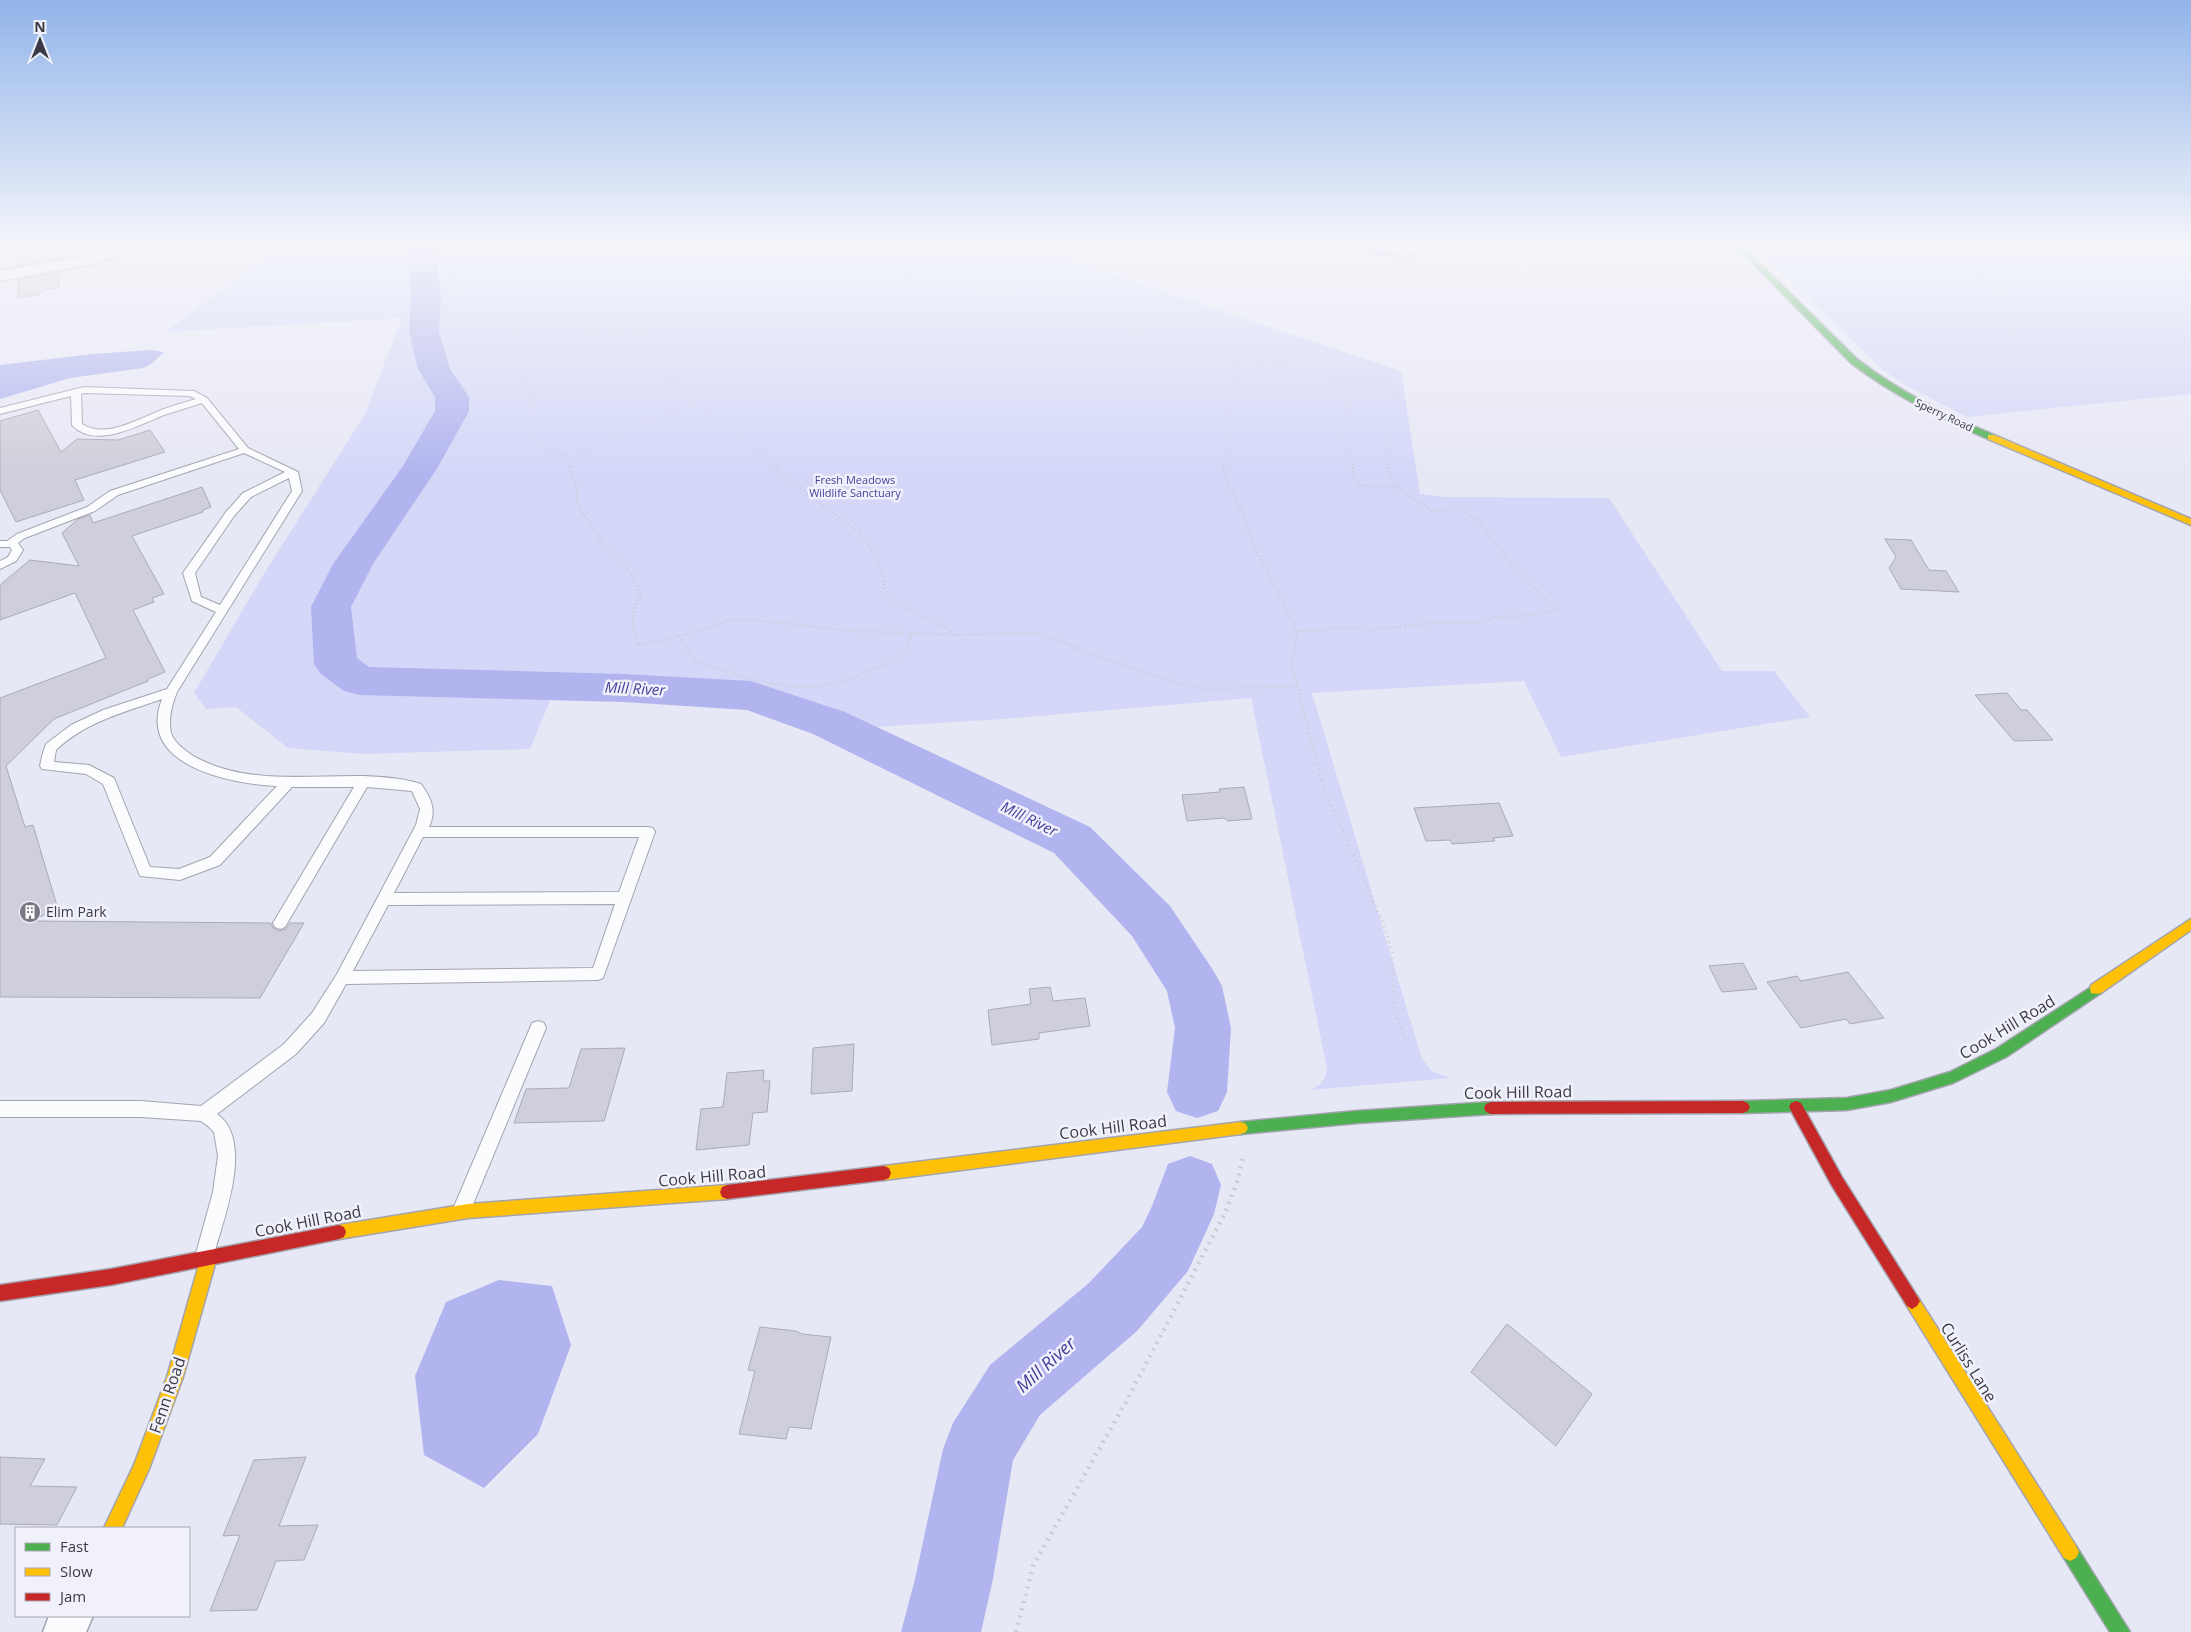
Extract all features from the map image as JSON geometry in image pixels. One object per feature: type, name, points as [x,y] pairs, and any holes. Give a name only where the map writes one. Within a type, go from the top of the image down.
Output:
[{"type":"street","name":"Sperry Road","points":[[1814,321],[1865,371],[1902,395],[2054,466],[2191,522]]},
{"type":"street","name":"Cook Hill Road","points":[[0,1294],[111,1277],[389,1223],[460,1212],[730,1192],[1242,1128],[1367,1116],[1505,1107],[1796,1107],[1847,1104],[1882,1098],[1953,1077],[2001,1053],[2191,924]]},
{"type":"street","name":"Curliss Lane","points":[[1796,1107],[1810,1136],[1850,1205],[2122,1632]]},
{"type":"street","name":"Fenn Road","points":[[113,1527],[141,1469],[175,1377],[206,1258]]},
{"type":"street","points":[[64,1632],[72,1617]]},
{"type":"lane","points":[[0,412],[76,391],[100,389],[191,393],[204,400],[245,450],[293,472]]},
{"type":"lane","points":[[76,391],[77,425],[81,429],[92,432],[107,432],[128,427],[169,410],[204,400]]},
{"type":"lane","points":[[5,544],[91,509],[114,493],[245,450]]},
{"type":"lane","points":[[204,1114],[290,1050],[318,1018],[342,978],[426,820],[426,801],[416,787],[391,782],[259,781],[213,771],[182,755],[164,734],[164,710],[171,692],[297,491],[293,472]]},
{"type":"lane","points":[[222,610],[196,599],[189,573],[230,514],[247,495],[293,472]]},
{"type":"lane","points":[[0,566],[17,554],[18,550],[17,547],[5,544]]},
{"type":"lane","points":[[171,692],[113,712],[72,729],[50,748],[47,766],[89,770],[109,780],[145,872],[180,875],[215,861],[289,781]]},
{"type":"lane","points":[[280,923],[364,782]]},
{"type":"lane","points":[[342,978],[598,974],[648,832],[419,832]]},
{"type":"lane","points":[[384,900],[625,898]]},
{"type":"lane","points":[[460,1212],[538,1028]]},
{"type":"lane","points":[[0,1110],[141,1109],[204,1114],[222,1127],[228,1148],[223,1182],[206,1258]]},
{"type":"path","points":[[512,321],[514,337],[520,355],[510,362],[510,366],[533,394],[535,406],[528,422],[531,437],[557,454],[567,456],[570,461],[570,468],[577,491],[577,504],[602,543],[632,573],[641,596],[633,611],[633,635],[637,645],[648,645],[658,640],[679,636],[730,619],[759,618],[819,628],[912,634],[954,635],[1018,632],[1045,634],[1107,660],[1178,683],[1205,689],[1296,686]]},
{"type":"path","points":[[540,321],[587,330],[698,341],[819,342],[866,346],[1045,353],[1114,354],[1182,352],[1233,360],[1265,361],[1318,375],[1359,380],[1390,381],[1395,393],[1397,425],[1394,433],[1385,442],[1389,478],[1396,486],[1431,511],[1440,511],[1455,506],[1479,521],[1511,564],[1556,610],[1526,616],[1498,618],[1477,623],[1432,623],[1368,630],[1352,627],[1297,632]]},
{"type":"path","points":[[1112,321],[1182,352]]},
{"type":"path","points":[[2004,321],[2009,332],[2022,340],[2052,344],[2191,343]]},
{"type":"path","points":[[644,335],[643,343],[650,360],[696,404],[735,430],[802,490],[859,532],[870,547],[882,572],[885,590],[892,598],[903,607],[948,629],[954,635]]},
{"type":"path","points":[[1233,360],[1236,375],[1226,427],[1223,464],[1225,476],[1245,519],[1252,542],[1297,632],[1292,665],[1296,686],[1323,786],[1386,931],[1392,953],[1395,1015],[1407,1041]]},
{"type":"path","points":[[1359,380],[1344,426],[1345,447],[1354,463],[1353,476],[1361,486],[1396,486]]},
{"type":"path","points":[[570,461],[601,442],[650,418],[696,404]]},
{"type":"path","points":[[679,636],[696,662],[773,683],[809,687],[848,680],[883,666],[901,656],[908,648],[912,634]]},
{"type":"path","points":[[1016,1632],[1033,1566],[1127,1400],[1225,1213],[1237,1182],[1244,1153],[1242,1128]]},
{"type":"green space","name":"Fresh Meadows Wildlife Sanctuary","points":[[180,321],[349,321],[165,332]]},
{"type":"green space","name":"Fresh Meadows Wildlife Sanctuary","points":[[401,321],[1252,321],[1401,371],[1420,494],[1444,497],[1609,498],[1722,671],[1774,671],[1810,717],[1561,757],[1524,681],[1312,693],[1422,1059],[1433,1072],[1451,1078],[1309,1090],[1317,1087],[1322,1082],[1327,1068],[1251,698],[1003,719],[858,728],[810,726],[770,714],[698,698],[554,691],[530,749],[364,754],[288,748],[236,707],[206,709],[194,693],[262,577],[365,414]]},
{"type":"green space","points":[[1833,321],[2191,321],[2191,394],[1967,417],[1907,386],[1883,370]]},
{"type":"water","points":[[150,350],[164,352],[151,364],[143,368],[70,378],[0,399],[0,365],[93,354]]},
{"type":"water","points":[[499,1280],[552,1286],[571,1345],[538,1434],[484,1488],[424,1455],[415,1376],[446,1302]]},
{"type":"building","points":[[38,410],[61,452],[77,439],[118,440],[150,430],[165,452],[75,480],[84,500],[16,522],[0,490],[0,421]]},
{"type":"building","points":[[202,487],[211,507],[203,510],[203,512],[132,536],[164,594],[152,598],[154,602],[133,610],[165,672],[148,679],[148,681],[54,719],[6,766],[25,827],[33,825],[58,909],[30,921],[271,923],[273,928],[279,931],[286,929],[290,923],[304,923],[260,998],[0,997],[0,698],[106,658],[75,593],[0,620],[0,585],[30,560],[79,566],[62,533],[78,519],[90,515],[93,523]]},
{"type":"building","points":[[1885,539],[1911,540],[1929,570],[1946,571],[1959,592],[1901,589],[1889,568],[1896,557]]},
{"type":"building","points":[[2007,693],[2021,710],[2027,710],[2053,740],[2014,741],[1975,695]]},
{"type":"building","points":[[1244,787],[1252,819],[1228,821],[1224,818],[1187,821],[1182,795],[1220,792],[1219,789]]},
{"type":"building","points":[[1499,803],[1513,836],[1493,838],[1495,841],[1452,844],[1450,840],[1426,841],[1414,808]]},
{"type":"building","points":[[1743,963],[1757,989],[1722,992],[1709,966]]},
{"type":"building","points":[[1848,972],[1884,1018],[1850,1024],[1846,1019],[1801,1028],[1767,982],[1797,976],[1801,981]]},
{"type":"building","points":[[1050,987],[1053,1001],[1085,998],[1090,1026],[1039,1033],[1039,1039],[992,1045],[988,1010],[1031,1004],[1029,989]]},
{"type":"building","points":[[854,1044],[852,1091],[811,1094],[813,1048]]},
{"type":"building","points":[[625,1048],[604,1121],[514,1123],[526,1089],[569,1088],[581,1049]]},
{"type":"building","points":[[764,1070],[763,1081],[770,1081],[767,1112],[753,1113],[749,1145],[696,1150],[701,1109],[723,1107],[727,1073]]},
{"type":"building","points":[[1507,1324],[1592,1394],[1556,1446],[1471,1372]]},
{"type":"building","points":[[760,1327],[831,1337],[811,1429],[789,1427],[786,1439],[739,1434],[755,1371],[748,1370]]},
{"type":"building","points":[[0,1457],[45,1459],[30,1486],[77,1487],[57,1525],[0,1524]]},
{"type":"building","points":[[306,1457],[279,1526],[318,1525],[304,1560],[276,1561],[257,1610],[210,1611],[240,1535],[223,1536],[254,1460]]},
{"type":"waterway","name":"Mill River","points":[[425,321],[424,332],[434,369],[452,397],[452,411],[420,467],[353,564],[331,607],[336,664],[359,681],[624,688],[751,696],[829,723],[1072,840],[1151,921],[1194,986],[1203,1028],[1197,1092]]},
{"type":"waterway","name":"Mill River","points":[[941,1632],[954,1579],[979,1449],[1015,1390],[1113,1307],[1165,1249],[1182,1214],[1190,1185]]},
{"type":"traffic: fast","points":[[1814,321],[1854,361],[1886,384],[1920,404],[1991,437]]},
{"type":"traffic: fast","points":[[1743,1107],[1847,1104],[1891,1096],[1953,1077],[2001,1053],[2096,989]]},
{"type":"traffic: fast","points":[[1241,1128],[1357,1117],[1491,1108]]},
{"type":"traffic: fast","points":[[2070,1552],[2121,1632]]},
{"type":"traffic: slow","points":[[1991,437],[2191,522]]},
{"type":"traffic: slow","points":[[2096,989],[2191,924]]},
{"type":"traffic: slow","points":[[884,1173],[1241,1128]]},
{"type":"traffic: slow","points":[[339,1232],[468,1211],[727,1192]]},
{"type":"traffic: slow","points":[[113,1527],[141,1469],[175,1377],[209,1257]]},
{"type":"traffic: slow","points":[[1912,1301],[2070,1552]]},
{"type":"traffic: jam","points":[[1491,1108],[1743,1107]]},
{"type":"traffic: jam","points":[[1796,1107],[1837,1181],[1912,1301]]},
{"type":"traffic: jam","points":[[727,1192],[884,1173]]},
{"type":"traffic: jam","points":[[0,1293],[111,1277],[339,1232]]},
{"type":"place","name":"Elim Park","points":[[30,912]]}]
